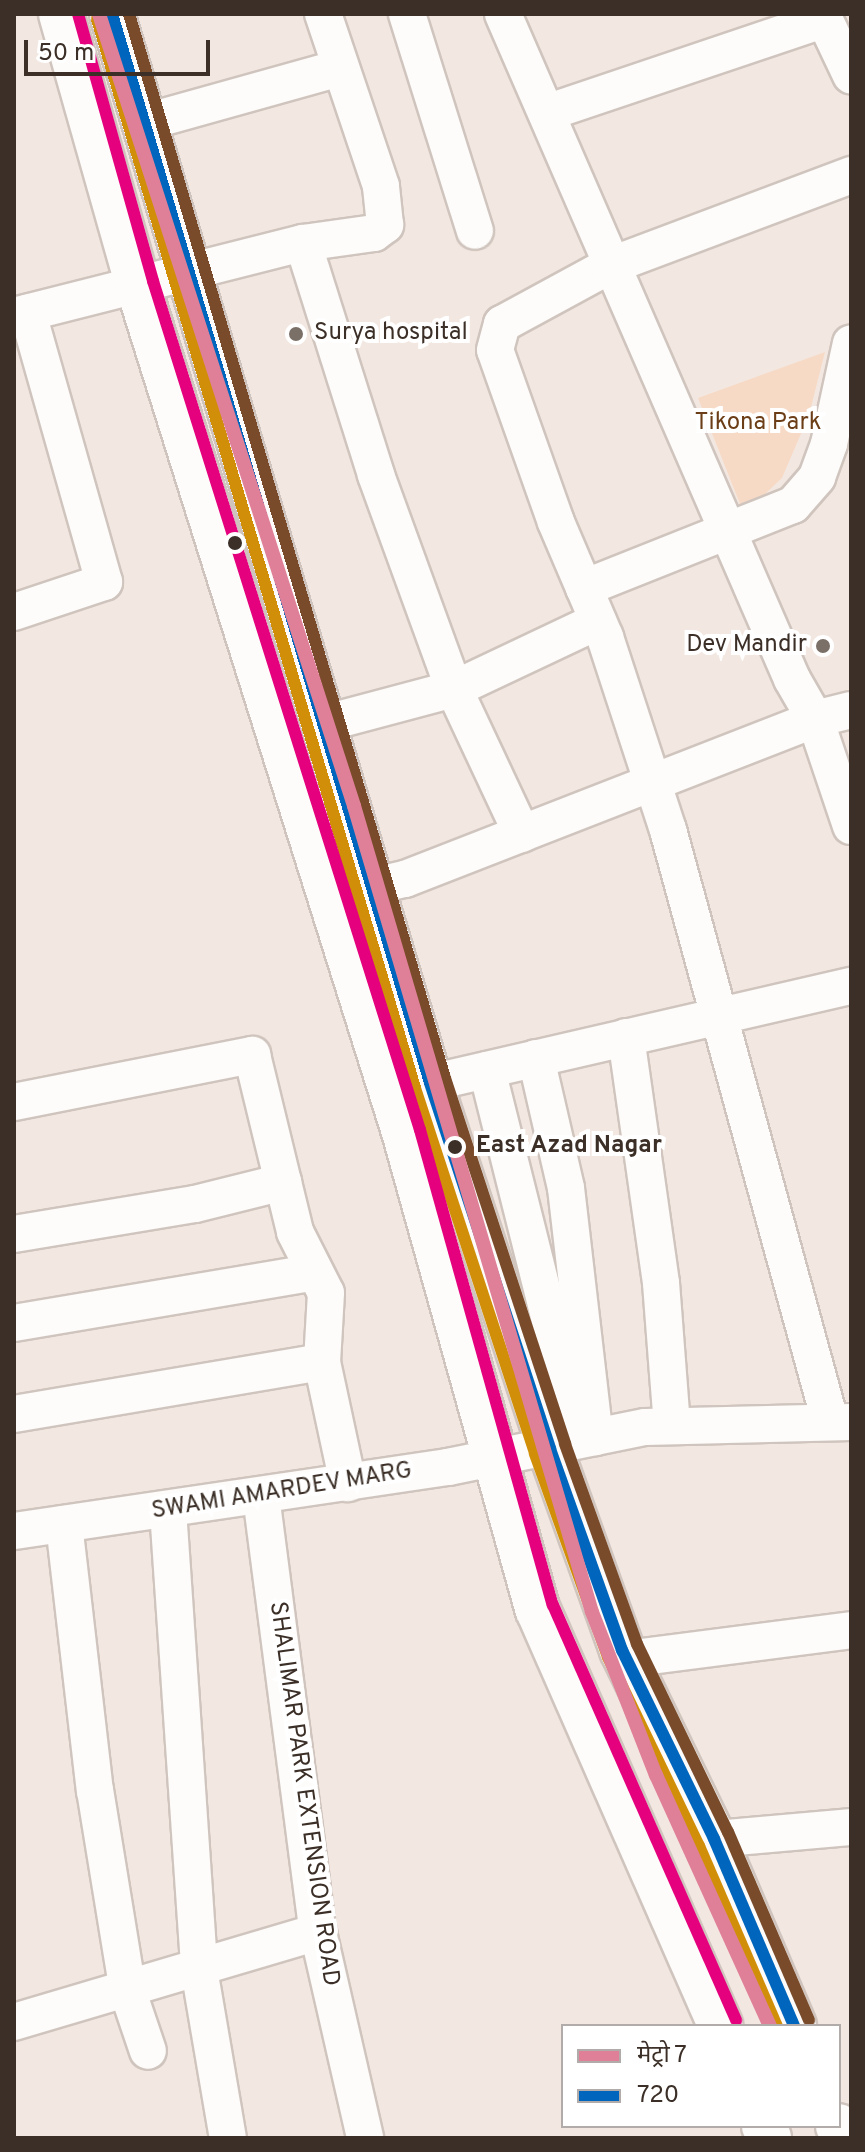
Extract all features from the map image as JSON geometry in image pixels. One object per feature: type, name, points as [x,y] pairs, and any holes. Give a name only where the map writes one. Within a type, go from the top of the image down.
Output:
[{"type":"main road","points":[[61,14],[125,290],[401,1121],[538,1610],[720,2024]]},
{"type":"main road","points":[[112,14],[326,723],[430,1083],[575,1442],[626,1659],[714,1839],[793,2024]]},
{"type":"street","points":[[14,612],[104,582],[21,314],[192,274],[303,243],[374,233],[385,225],[381,186],[323,14]]},
{"type":"street","points":[[407,14],[475,231]]},
{"type":"street","points":[[503,14],[549,112],[609,266],[730,531],[792,679],[815,719],[851,826]]},
{"type":"street","points":[[549,112],[823,17],[851,75]]},
{"type":"street","points":[[146,122],[340,68]]},
{"type":"street","points":[[840,1422],[733,1079],[723,1015],[653,781],[598,621],[495,350],[496,334],[502,324],[609,266],[851,175]]},
{"type":"street","points":[[303,243],[376,475],[454,689],[522,834]]},
{"type":"street","points":[[584,588],[793,505],[817,477],[851,343]]},
{"type":"street","points":[[326,723],[454,689],[598,621]]},
{"type":"street","points":[[374,886],[522,834],[815,719],[851,710]]},
{"type":"street","points":[[430,1083],[851,986]]},
{"type":"street","points":[[626,1037],[661,1283],[672,1426]]},
{"type":"street","points":[[14,1102],[252,1055],[295,1232],[326,1293],[322,1362],[348,1483]]},
{"type":"street","points":[[536,1058],[566,1188],[575,1442]]},
{"type":"street","points":[[487,1070],[575,1442]]},
{"type":"street","points":[[14,1234],[195,1204],[283,1182]]},
{"type":"street","points":[[14,1323],[315,1272]]},
{"type":"street","points":[[16,1407],[322,1362]]},
{"type":"street","name":"SWAMI AMARDEV MARG","points":[[14,1531],[348,1483],[672,1426],[840,1422]]},
{"type":"street","name":"SHALIMAR PARK EXTENSION ROAD","points":[[261,1496],[318,1932],[365,2138]]},
{"type":"street","points":[[168,1510],[199,1969],[228,2138]]},
{"type":"street","points":[[64,1524],[95,1790],[128,1992],[148,2051]]},
{"type":"street","points":[[626,1659],[851,1630]]},
{"type":"street","points":[[714,1839],[851,1827]]},
{"type":"street","points":[[14,2022],[128,1992],[318,1932]]},
{"type":"green space","name":"Tikona Park","points":[[825,352],[809,415],[782,478],[744,514],[698,398]]},
{"type":"metro line","name":"7","points":[[99,14],[354,806],[592,1612],[656,1775],[769,2024]]},
{"type":"transit line","points":[[78,14],[153,281],[420,1130],[553,1605],[736,2020]]},
{"type":"transit line","name":"720","points":[[112,14],[430,1083],[550,1449],[622,1650],[714,1839],[793,2024]]},
{"type":"transit line","points":[[129,14],[445,1078],[565,1444],[637,1644],[728,1832],[809,2020]]},
{"type":"transit line","points":[[97,19],[415,1088],[535,1454],[608,1657],[699,1846],[776,2024]]},
{"type":"place","name":"Surya hospital","points":[[296,334]]},
{"type":"place","name":"Dev Mandir","points":[[823,646]]},
{"type":"place","name":"East Azad Nagar","points":[[455,1147]]}]
